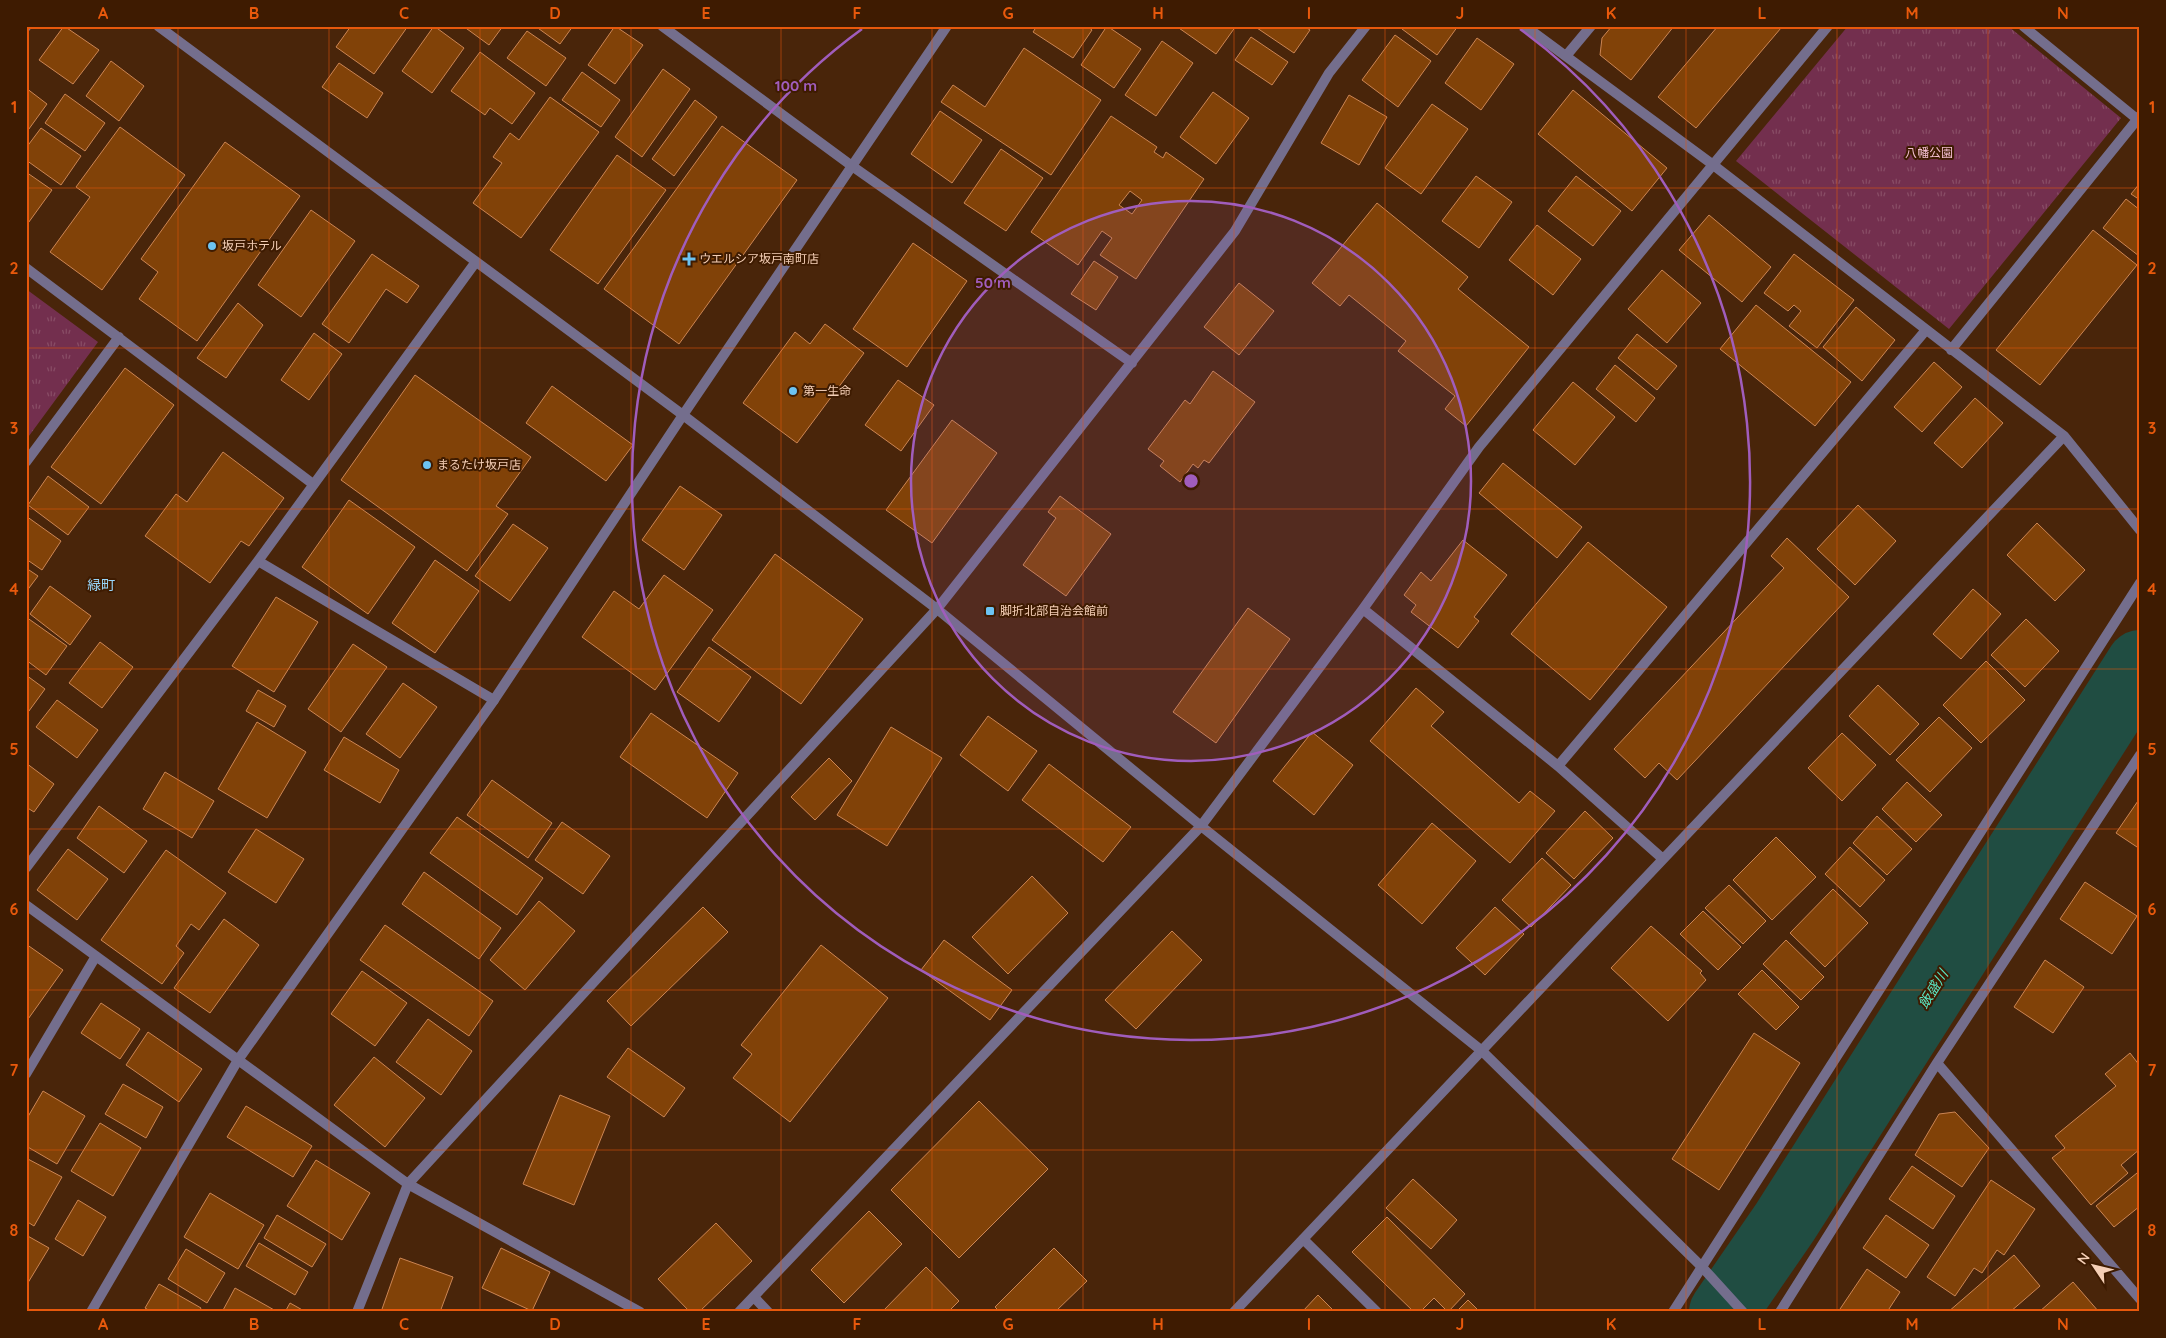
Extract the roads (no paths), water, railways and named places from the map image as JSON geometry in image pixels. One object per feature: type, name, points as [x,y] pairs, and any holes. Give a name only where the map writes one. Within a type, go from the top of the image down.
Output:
[{"type":"street","points":[[158,26],[475,263],[683,415],[937,608],[1201,826],[1482,1051],[1702,1267],[1743,1312]]},
{"type":"street","points":[[662,26],[852,166],[1132,363]]},
{"type":"street","points":[[91,1312],[238,1060],[494,700],[683,415],[947,26]]},
{"type":"street","points":[[357,1312],[408,1184],[937,608],[1132,363],[1234,230],[1330,73],[1366,26]]},
{"type":"street","points":[[1525,26],[1712,164],[2064,436],[2140,530]]},
{"type":"street","points":[[1566,56],[1591,26]]},
{"type":"street","points":[[739,1312],[1201,826],[1363,609],[1479,447],[1828,26]]},
{"type":"street","points":[[1951,350],[2138,118],[2023,26]]},
{"type":"street","points":[[26,868],[258,561],[475,263]]},
{"type":"street","points":[[26,268],[313,484]]},
{"type":"street","points":[[1558,766],[1926,330]]},
{"type":"street","points":[[26,462],[119,337]]},
{"type":"street","points":[[1234,1312],[2064,436]]},
{"type":"street","points":[[258,561],[494,700]]},
{"type":"street","points":[[1673,1312],[2140,583]]},
{"type":"street","points":[[1363,609],[1558,766],[1663,859]]},
{"type":"street","points":[[1780,1312],[1937,1064],[2140,754]]},
{"type":"street","points":[[26,905],[408,1184],[640,1312]]},
{"type":"street","points":[[26,1074],[96,956]]},
{"type":"street","points":[[1937,1064],[2140,1299]]},
{"type":"street","points":[[1303,1239],[1377,1312]]},
{"type":"street","points":[[754,1297],[768,1312]]},
{"type":"waterway","name":"飯盛川","points":[[1723,1312],[1785,1222],[2140,664]]},
{"type":"place","name":"坂戸ホテル","points":[[212,246]]},
{"type":"place","name":"ウエルシア坂戸南町店","points":[[689,259]]},
{"type":"place","name":"第一生命","points":[[793,391]]},
{"type":"place","name":"まるたけ坂戸店","points":[[427,465]]},
{"type":"place","name":"脚折北部自治会館前","points":[[990,611]]},
{"type":"district","name":"緑町","points":[[101,585]]},
{"type":"park label","name":"八幡公園","points":[[1929,153]]}]
